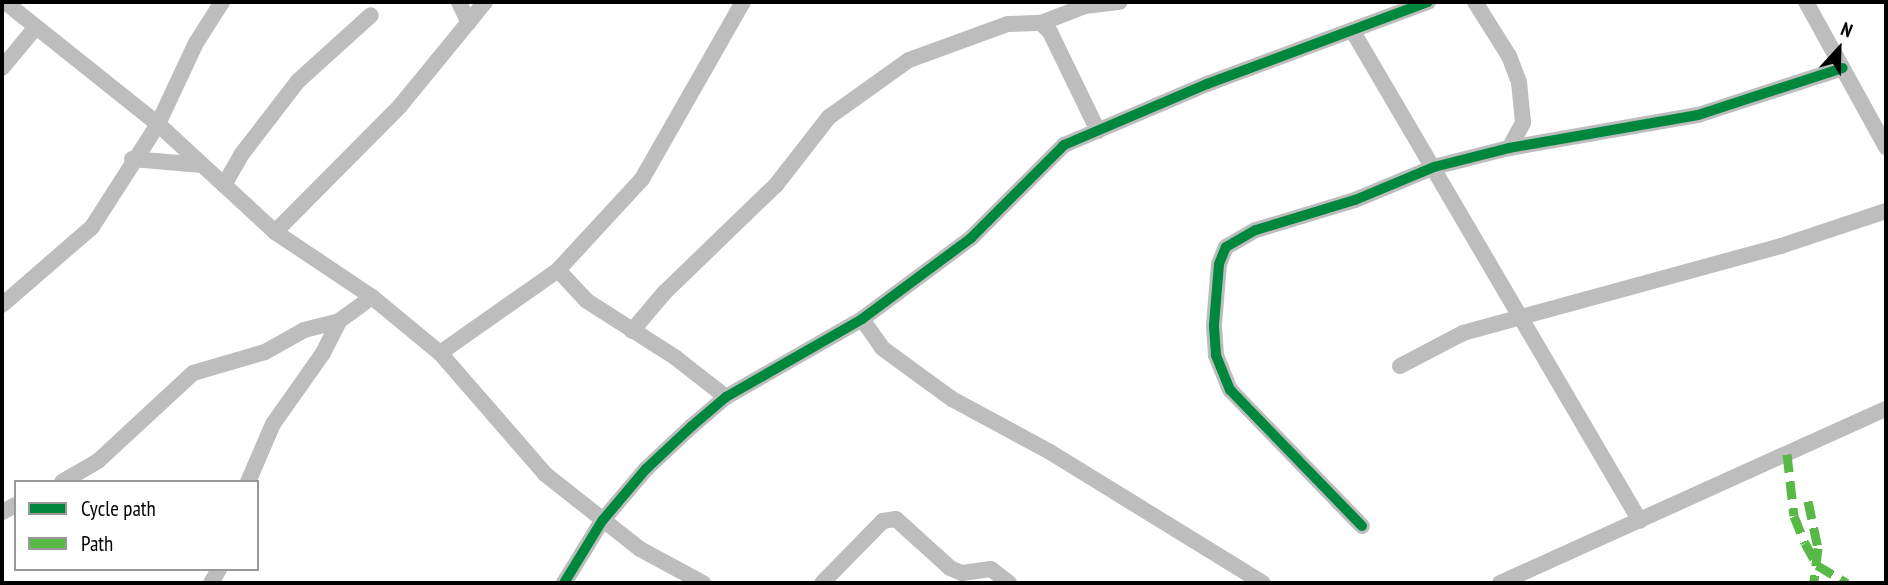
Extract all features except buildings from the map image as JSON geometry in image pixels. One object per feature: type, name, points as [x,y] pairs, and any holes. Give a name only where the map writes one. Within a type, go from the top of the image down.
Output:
[{"type":"street","points":[[5,2],[158,124],[275,232],[372,297],[440,354],[545,474],[602,520],[663,563],[704,583]]},
{"type":"street","points":[[2,305],[92,227],[132,159],[158,124],[196,43],[222,2]]},
{"type":"street","points":[[459,2],[469,23]]},
{"type":"street","points":[[275,232],[400,107],[485,2]]},
{"type":"street","points":[[440,354],[558,270],[642,179],[743,2]]},
{"type":"street","points":[[632,331],[664,292],[776,185],[829,117],[909,60],[1008,24],[1041,23],[1085,6],[1120,2]]},
{"type":"street","points":[[564,583],[602,520],[646,469],[726,397],[862,319],[971,238],[1064,145],[1428,2]]},
{"type":"street","points":[[1475,2],[1508,56],[1519,82],[1523,122],[1509,148]]},
{"type":"street","points":[[1806,2],[1886,147]]},
{"type":"street","points":[[224,185],[241,155],[298,81],[371,15]]},
{"type":"street","points":[[1041,23],[1098,131]]},
{"type":"street","points":[[2,68],[36,27]]},
{"type":"street","points":[[1352,30],[1640,521]]},
{"type":"street","points":[[1362,526],[1230,390],[1216,355],[1219,264],[1226,247],[1256,230],[1364,197],[1434,167],[1509,148],[1698,115],[1843,68]]},
{"type":"street","points":[[132,159],[202,165]]},
{"type":"street","points":[[1400,366],[1463,332],[1781,246],[1886,211]]},
{"type":"street","points":[[558,270],[587,301],[726,397]]},
{"type":"street","points":[[66,480],[99,461],[193,373],[265,352],[304,330],[339,321],[372,297]]},
{"type":"street","points":[[862,319],[881,348],[952,399],[1050,452],[1263,583]]},
{"type":"street","points":[[249,480],[273,424],[323,353],[339,321]]},
{"type":"street","points":[[1500,583],[1886,409]]},
{"type":"street","points":[[822,583],[883,521],[896,519],[950,568],[962,573],[991,569],[1009,583]]},
{"type":"marked path","points":[[1787,454],[1794,516],[1805,543],[1817,565],[1847,583]]},
{"type":"marked path","points":[[1808,501],[1818,548],[1814,583]]},
{"type":"cycle path","points":[[564,583],[602,521],[646,469],[692,426],[726,397],[862,319],[971,238],[1064,145],[1207,84],[1428,2]]},
{"type":"cycle path","points":[[1362,526],[1230,390],[1216,355],[1214,325],[1219,264],[1226,247],[1256,230],[1355,200],[1434,167],[1509,148],[1698,115],[1843,68]]}]
